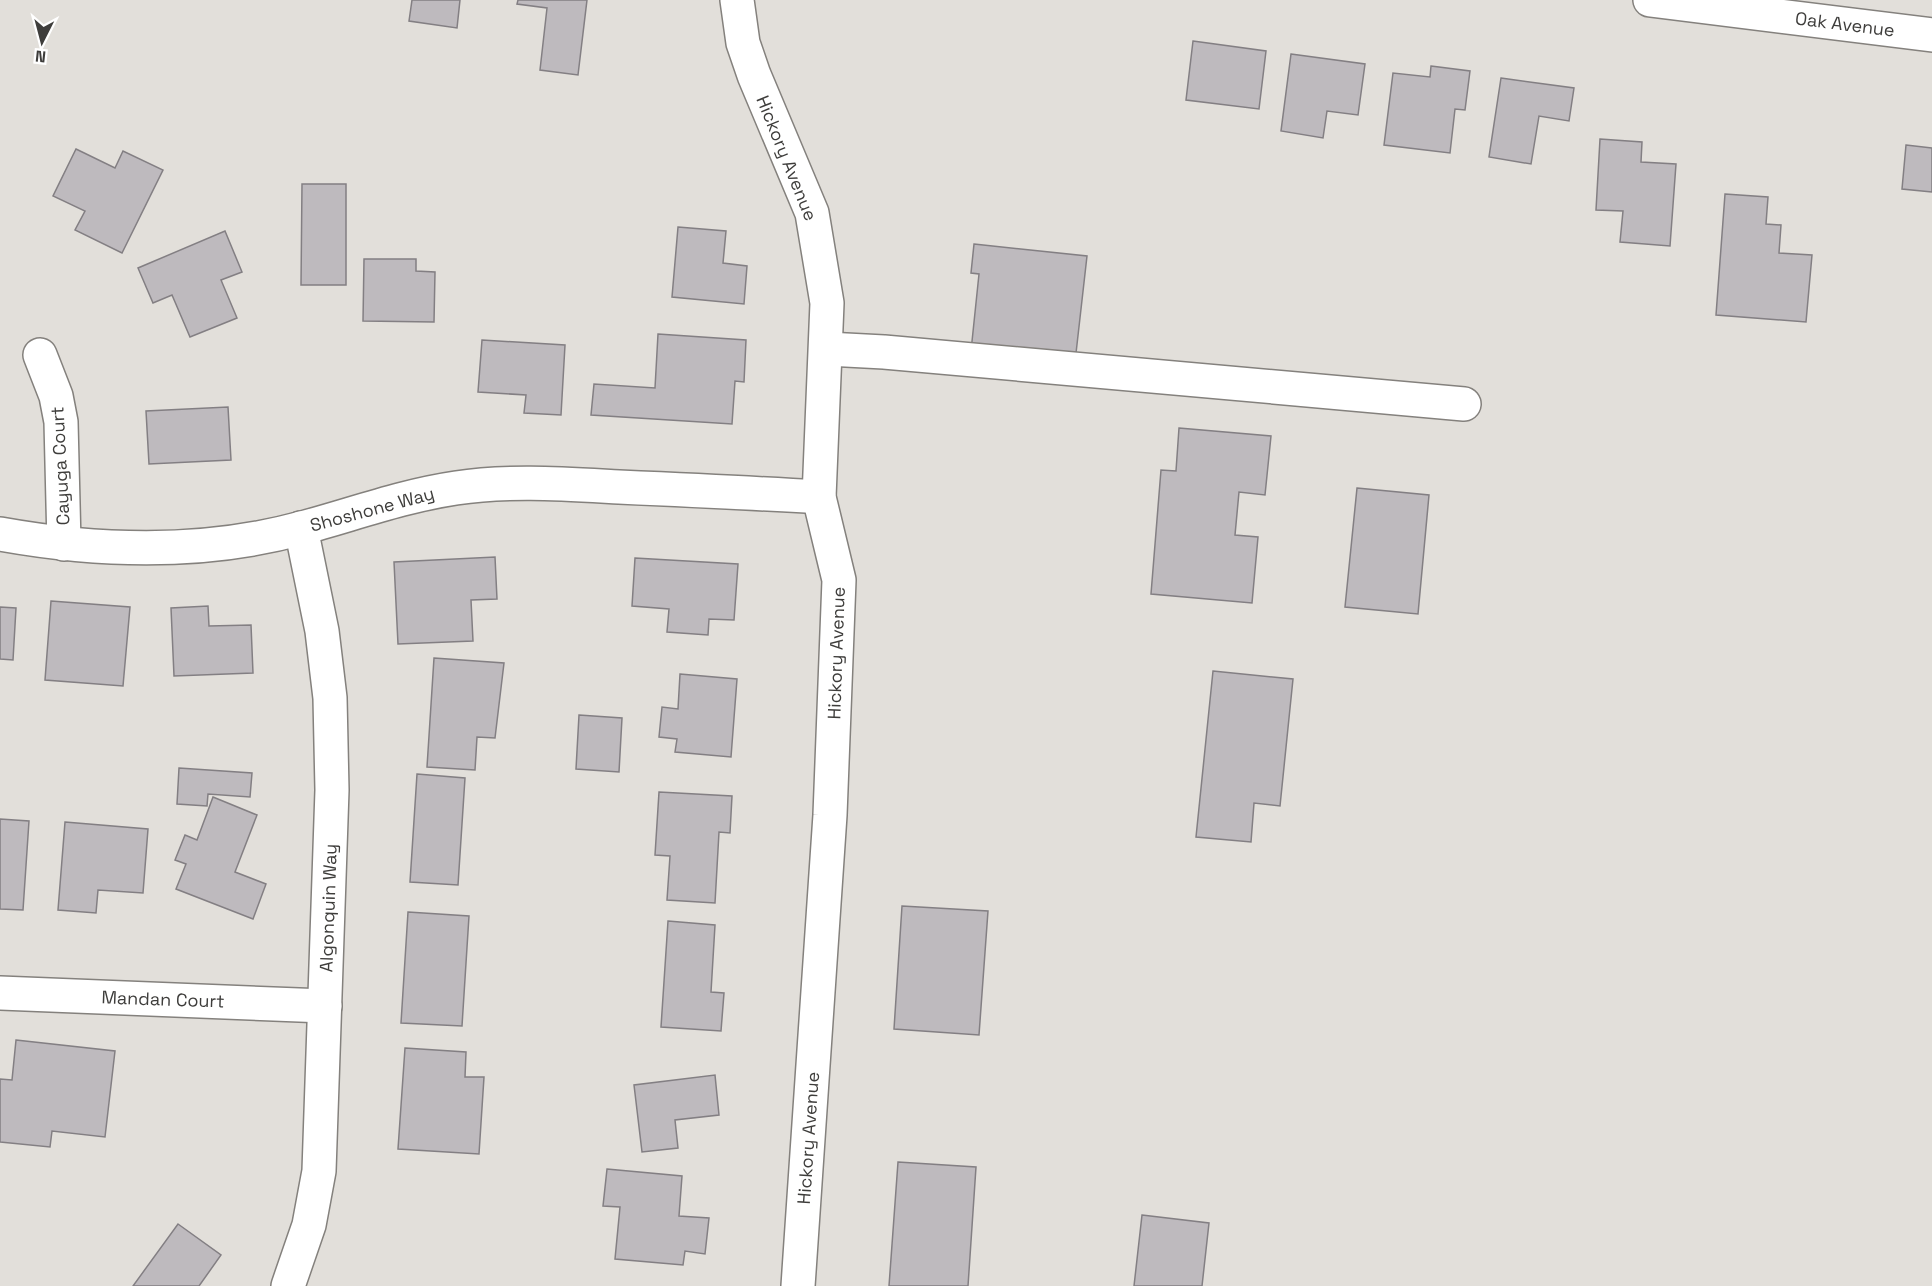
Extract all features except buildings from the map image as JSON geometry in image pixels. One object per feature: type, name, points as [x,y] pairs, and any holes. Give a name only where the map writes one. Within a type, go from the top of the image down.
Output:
[{"type":"street","name":"Hickory Avenue","points":[[737,0],[744,43],[754,75],[812,213],[827,303],[827,349],[819,497],[838,580],[830,815],[798,1286]]},
{"type":"street","name":"Oak Avenue","points":[[1650,0],[1932,35]]},
{"type":"street","points":[[827,349],[884,352],[1464,404]]},
{"type":"street","name":"Cayuga Court","points":[[40,355],[56,396],[61,422],[64,544]]},
{"type":"street","name":"Shoshone Way","points":[[0,534],[64,544],[111,548],[177,548],[243,540],[301,528],[387,502],[456,488],[521,482],[819,497]]},
{"type":"street","name":"Algonquin Way","points":[[288,1286],[309,1225],[319,1171],[332,790],[330,698],[322,631],[301,528]]},
{"type":"street","name":"Mandan Court","points":[[0,993],[325,1006]]}]
